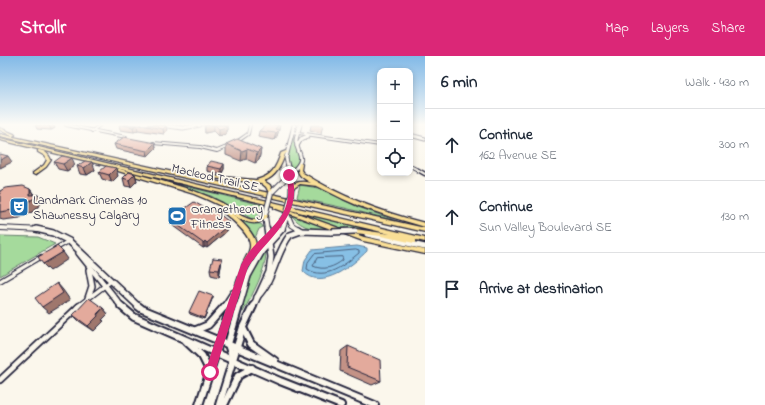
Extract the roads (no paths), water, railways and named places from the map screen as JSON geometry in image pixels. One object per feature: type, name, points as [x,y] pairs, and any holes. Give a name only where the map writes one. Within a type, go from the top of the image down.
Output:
[{"type":"highway","name":"Macleod Trail SE","points":[[6,141],[425,240]]},
{"type":"highway","name":"Macleod Trail SE","points":[[30,141],[425,230]]},
{"type":"highway","points":[[10,142],[48,156],[49,160],[47,164],[35,174]]},
{"type":"highway","points":[[144,167],[221,180],[263,180],[271,176],[277,169],[283,153],[286,152]]},
{"type":"highway","points":[[90,160],[221,204],[248,220],[260,221],[265,216]]},
{"type":"highway","points":[[300,164],[299,170],[301,174],[331,191],[375,210],[425,225]]},
{"type":"highway","points":[[253,181],[265,184],[271,193]]},
{"type":"highway","points":[[292,187],[296,184],[304,183],[331,191]]},
{"type":"highway","points":[[220,191],[293,213],[358,237],[425,252]]},
{"type":"highway","points":[[188,192],[220,207],[245,231],[252,240],[253,245],[245,266]]},
{"type":"highway","points":[[355,231],[381,234],[425,243]]},
{"type":"main road","points":[[199,405],[236,288],[245,266],[255,250],[269,240],[285,225],[292,187],[286,161],[286,152],[289,141]]},
{"type":"main road","points":[[219,405],[243,327],[268,272],[271,257],[265,216],[271,193],[300,164],[301,155],[297,146],[297,141]]},
{"type":"main road","points":[[297,146],[300,141]]},
{"type":"main road","points":[[287,213],[292,225],[305,232]]},
{"type":"main road","points":[[0,228],[44,230],[59,234],[69,241],[128,298],[142,309],[284,366],[375,405]]},
{"type":"main road","points":[[256,298],[264,293],[272,278],[284,241],[293,233],[355,231],[425,247]]},
{"type":"main road","points":[[233,360],[228,344],[251,269],[269,240]]},
{"type":"main road","points":[[74,246],[104,286],[122,307],[134,317],[185,340],[341,405]]},
{"type":"main road","points":[[88,266],[92,286],[88,298]]},
{"type":"main road","points":[[196,330],[204,329],[210,324],[236,288]]},
{"type":"main road","points":[[243,327],[244,335],[250,344],[284,366]]},
{"type":"main road","points":[[185,340],[202,356],[210,372]]},
{"type":"main road","points":[[224,405],[238,376],[252,368]]},
{"type":"street","points":[[356,141],[377,144]]},
{"type":"street","points":[[360,141],[377,144]]},
{"type":"street","points":[[147,142],[219,151],[232,145]]},
{"type":"street","points":[[413,168],[425,174]]},
{"type":"street","points":[[54,250],[69,241]]},
{"type":"street","points":[[0,281],[47,253]]},
{"type":"street","points":[[0,380],[54,326],[111,281]]},
{"type":"water","points":[[357,246],[367,248],[367,251],[354,263],[337,274],[319,279],[310,277],[303,271],[305,260],[312,250]]},
{"type":"place","name":"Landmark Cinemas 10 Shawnessy Calgary","points":[[19,207]]},
{"type":"place","name":"Orangetheory Fitness","points":[[177,216]]}]
